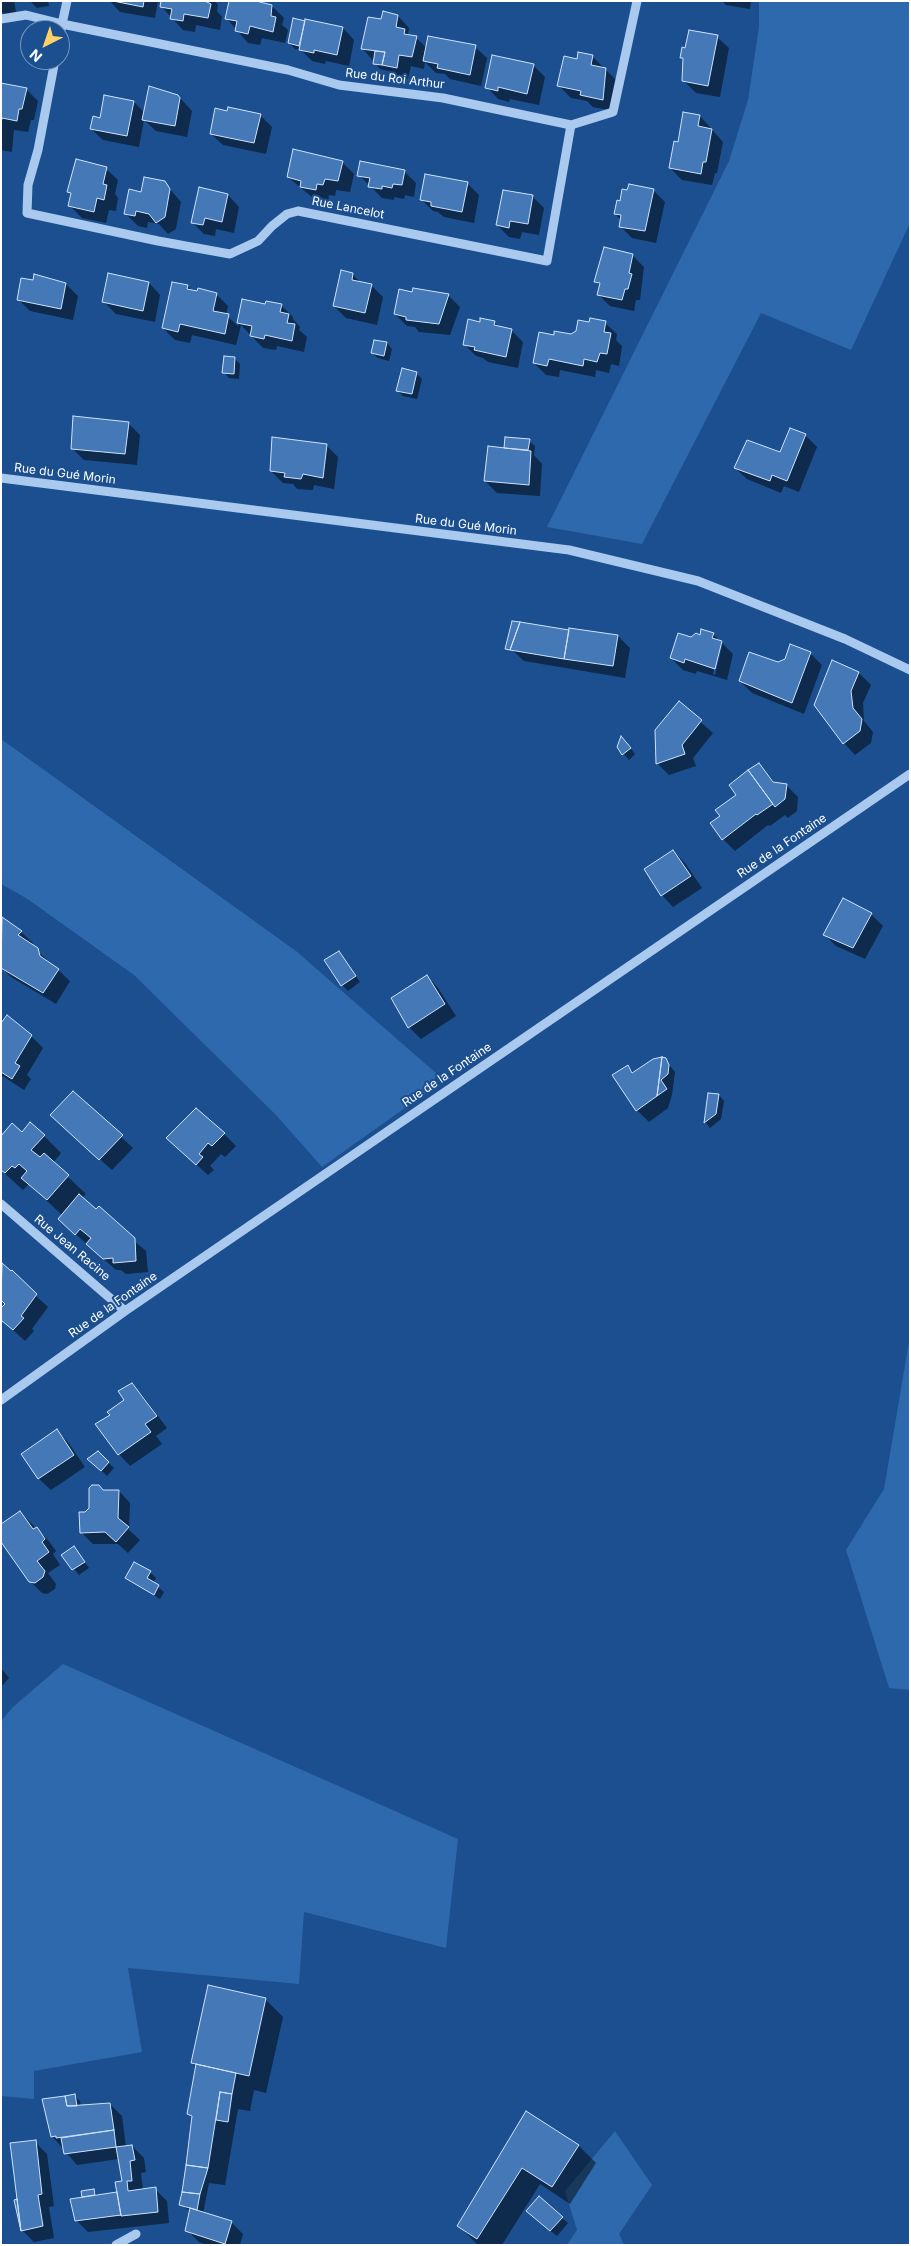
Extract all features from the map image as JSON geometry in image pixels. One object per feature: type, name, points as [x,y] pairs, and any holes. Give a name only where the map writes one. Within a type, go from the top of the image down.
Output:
[{"type":"street","points":[[63,20],[67,1]]},
{"type":"street","name":"Rue du Roi Arthur","points":[[70,26],[288,70],[339,85],[443,98],[571,125],[613,112],[637,1]]},
{"type":"street","name":"Rue du Roi Arthur","points":[[1,19],[26,15],[46,20]]},
{"type":"street","name":"Rue Lancelot","points":[[53,70],[38,150],[28,185],[27,213],[230,254],[258,242],[272,226],[287,214],[298,211],[547,260],[571,125]]},
{"type":"street","name":"Rue du Gué Morin","points":[[1,478],[569,550],[698,581],[845,639],[910,670]]},
{"type":"street","name":"Rue de la Fontaine","points":[[1,1400],[125,1311],[910,774]]},
{"type":"street","name":"Rue Jean Racine","points":[[1,1204],[125,1311]]},
{"type":"street","points":[[116,2245],[136,2234]]},
{"type":"shaded area","points":[[759,1],[910,1],[910,223],[851,350],[761,313],[642,544],[547,527],[729,161],[748,100],[759,27]]},
{"type":"shaded area","points":[[1,739],[296,951],[436,1073],[433,1088],[322,1167],[275,1114],[134,975],[26,898],[1,884]]},
{"type":"shaded area","points":[[910,1336],[910,1690],[889,1688],[846,1550],[884,1489]]},
{"type":"shaded area","points":[[63,1664],[458,1839],[446,1948],[304,1912],[299,1984],[128,1968],[142,2052],[34,2071],[34,2099],[1,2096],[1,1721],[13,1707]]},
{"type":"shaded area","points":[[615,2131],[652,2185],[619,2234],[624,2245],[567,2245],[577,2230],[565,2191]]},
{"type":"building","points":[[113,1],[144,1],[143,7]]},
{"type":"building","points":[[161,1],[205,1],[211,4],[208,18],[184,14],[183,21],[170,19],[172,9],[160,7]]},
{"type":"building","points":[[229,1],[256,1],[272,5],[271,16],[276,17],[273,32],[250,26],[248,34],[235,31],[237,21],[225,19]]},
{"type":"building","points":[[383,11],[398,15],[396,27],[405,29],[404,34],[417,36],[412,57],[399,55],[397,68],[382,65],[385,52],[361,49],[368,17],[381,19]]},
{"type":"building","points":[[293,18],[305,21],[299,46],[288,43]]},
{"type":"building","points":[[305,19],[343,27],[337,55],[314,50],[314,53],[299,50]]},
{"type":"building","points":[[689,30],[718,35],[708,86],[682,81],[683,58],[680,58],[682,47],[685,48]]},
{"type":"building","points":[[428,36],[476,45],[470,75],[437,68],[438,64],[423,61]]},
{"type":"building","points":[[375,51],[385,52],[382,65],[373,64]]},
{"type":"building","points":[[578,52],[593,55],[591,65],[606,68],[603,100],[580,95],[581,91],[557,86],[564,56],[577,59]]},
{"type":"building","points":[[492,55],[534,64],[527,94],[498,87],[498,91],[485,88]]},
{"type":"building","points":[[1,83],[27,88],[22,109],[19,109],[17,121],[2,118],[1,124]]},
{"type":"building","points":[[149,86],[178,95],[180,98],[175,126],[142,120]]},
{"type":"building","points":[[104,95],[134,101],[127,136],[90,129],[93,116],[100,118]]},
{"type":"building","points":[[228,107],[261,114],[254,143],[210,134],[215,108],[227,111]]},
{"type":"building","points":[[683,112],[700,115],[698,126],[712,129],[706,162],[703,162],[701,174],[669,168],[674,141],[678,142]]},
{"type":"building","points":[[293,149],[343,161],[338,181],[325,179],[323,185],[317,184],[316,190],[300,187],[301,181],[287,177]]},
{"type":"building","points":[[76,159],[107,167],[103,184],[107,185],[104,200],[97,198],[94,212],[68,206],[71,193],[67,192]]},
{"type":"building","points":[[360,161],[405,170],[402,185],[393,184],[392,188],[382,186],[382,189],[368,187],[370,178],[357,176]]},
{"type":"building","points":[[425,174],[468,182],[462,212],[431,206],[431,202],[420,200]]},
{"type":"building","points":[[144,177],[165,181],[170,189],[165,217],[156,223],[149,214],[136,211],[135,216],[124,214],[129,189],[141,192]]},
{"type":"building","points":[[629,184],[654,189],[645,231],[619,227],[621,215],[614,214],[617,200],[620,201],[622,189],[627,190]]},
{"type":"building","points":[[199,187],[228,194],[222,222],[205,218],[203,225],[191,223]]},
{"type":"building","points":[[503,190],[533,195],[528,224],[510,221],[509,228],[496,225]]},
{"type":"building","points":[[604,247],[633,254],[629,273],[632,274],[628,289],[625,289],[622,300],[597,295],[600,283],[594,282]]},
{"type":"building","points":[[341,270],[353,273],[352,280],[372,284],[365,313],[333,306]]},
{"type":"building","points":[[108,273],[149,282],[143,311],[102,302]]},
{"type":"building","points":[[34,274],[66,283],[61,309],[17,300],[21,278],[33,280]]},
{"type":"building","points":[[172,282],[188,285],[187,289],[197,291],[198,288],[217,293],[213,311],[229,314],[225,334],[180,324],[178,332],[162,328]]},
{"type":"building","points":[[413,288],[449,294],[439,324],[406,320],[406,317],[394,314],[399,289],[412,292]]},
{"type":"building","points":[[242,299],[265,304],[266,301],[282,304],[280,312],[289,314],[287,323],[295,324],[292,341],[265,335],[264,339],[250,336],[252,326],[237,323]]},
{"type":"building","points":[[480,318],[495,321],[494,325],[512,329],[506,357],[474,350],[475,347],[463,345],[468,319],[480,322]]},
{"type":"building","points":[[590,318],[606,321],[604,332],[611,333],[607,354],[600,353],[597,362],[584,359],[583,366],[549,359],[547,366],[533,363],[539,332],[554,335],[554,331],[571,334],[576,331],[578,320],[589,322]]},
{"type":"building","points":[[374,340],[387,342],[384,356],[371,353]]},
{"type":"building","points":[[224,356],[235,357],[234,374],[222,373]]},
{"type":"building","points":[[402,368],[417,372],[412,394],[396,391]]},
{"type":"building","points":[[73,416],[129,422],[125,454],[71,449]]},
{"type":"building","points":[[790,428],[806,434],[787,481],[772,475],[770,481],[734,468],[747,440],[780,452]]},
{"type":"building","points":[[272,437],[327,444],[323,478],[303,474],[301,479],[284,477],[285,473],[270,471]]},
{"type":"building","points":[[505,437],[530,439],[528,450],[504,448]]},
{"type":"building","points":[[488,446],[531,451],[529,485],[484,481]]},
{"type":"building","points":[[512,621],[520,622],[510,650],[505,649]]},
{"type":"building","points":[[520,622],[569,630],[564,659],[510,650]]},
{"type":"building","points":[[569,628],[618,635],[613,666],[564,659]]},
{"type":"building","points":[[701,629],[714,633],[712,638],[722,641],[715,669],[685,659],[684,663],[670,658],[678,633],[691,637],[696,633],[700,635]]},
{"type":"building","points":[[790,644],[811,652],[792,703],[739,681],[749,652],[778,662],[785,659]]},
{"type":"building","points":[[832,660],[859,672],[851,691],[853,708],[862,719],[860,731],[843,744],[814,705]]},
{"type":"building","points":[[679,701],[702,720],[682,745],[685,754],[656,764],[655,730]]},
{"type":"building","points":[[621,736],[631,748],[622,755],[617,747]]},
{"type":"building","points":[[759,763],[773,782],[787,784],[785,799],[775,807],[748,770]]},
{"type":"building","points":[[748,770],[773,804],[756,814],[722,840],[710,823],[720,816],[715,810],[736,795],[729,785]]},
{"type":"building","points":[[673,850],[691,876],[661,896],[644,869]]},
{"type":"building","points":[[843,898],[872,913],[853,948],[823,935]]},
{"type":"building","points":[[2,917],[22,931],[18,935],[38,948],[40,956],[59,969],[43,993],[1,968]]},
{"type":"building","points":[[339,951],[356,976],[341,986],[324,960]]},
{"type":"building","points":[[427,975],[445,1004],[408,1028],[391,998]]},
{"type":"building","points":[[7,1015],[32,1035],[15,1063],[20,1066],[12,1079],[1,1072],[1,1023]]},
{"type":"building","points":[[662,1057],[657,1096],[636,1111],[612,1075],[628,1065],[632,1073],[653,1059]]},
{"type":"building","points":[[662,1057],[666,1058],[669,1065],[668,1074],[661,1080],[667,1089],[657,1096]]},
{"type":"building","points":[[73,1091],[123,1135],[99,1160],[50,1115]]},
{"type":"building","points":[[708,1093],[719,1094],[716,1114],[704,1123]]},
{"type":"building","points":[[196,1108],[225,1133],[212,1146],[208,1143],[199,1154],[203,1157],[196,1165],[166,1138]]},
{"type":"building","points":[[30,1122],[45,1135],[31,1150],[40,1157],[44,1153],[69,1175],[47,1200],[21,1178],[27,1171],[19,1164],[15,1168],[12,1166],[5,1173],[1,1170],[1,1136],[12,1123],[22,1132]]},
{"type":"building","points":[[79,1194],[96,1209],[99,1206],[135,1238],[136,1261],[113,1263],[113,1258],[103,1259],[86,1244],[91,1238],[80,1229],[75,1235],[58,1219]]},
{"type":"building","points":[[2,1263],[37,1294],[21,1316],[24,1318],[13,1330],[1,1320],[1,1308],[5,1304],[1,1300]]},
{"type":"building","points":[[132,1383],[157,1416],[145,1424],[151,1432],[118,1455],[95,1424],[110,1415],[107,1412],[124,1400],[118,1391]]},
{"type":"building","points":[[57,1429],[74,1455],[38,1479],[21,1454]]},
{"type":"building","points":[[98,1451],[109,1462],[101,1471],[87,1459]]},
{"type":"building","points":[[92,1485],[99,1485],[103,1490],[119,1490],[118,1518],[129,1527],[116,1542],[105,1532],[80,1533],[79,1512],[85,1512],[89,1508],[89,1488]]},
{"type":"building","points":[[20,1511],[33,1529],[37,1527],[45,1539],[42,1542],[49,1552],[37,1561],[45,1571],[43,1577],[35,1583],[29,1582],[1,1542],[1,1524]]},
{"type":"building","points":[[74,1546],[85,1562],[72,1570],[61,1555]]},
{"type":"building","points":[[134,1562],[151,1571],[147,1578],[159,1585],[154,1595],[125,1578]]},
{"type":"building","points":[[208,1985],[266,1998],[249,2076],[191,2063]]},
{"type":"building","points":[[196,2064],[236,2073],[232,2094],[220,2092],[208,2168],[186,2165],[192,2116],[187,2114]]},
{"type":"building","points":[[220,2092],[232,2094],[228,2122],[216,2120]]},
{"type":"building","points":[[75,2094],[77,2106],[67,2106],[65,2096]]},
{"type":"building","points":[[65,2096],[67,2106],[110,2103],[114,2130],[56,2138],[56,2136],[51,2137],[42,2099]]},
{"type":"building","points":[[526,2111],[579,2145],[552,2187],[522,2168],[477,2239],[457,2226]]},
{"type":"building","points":[[114,2130],[116,2147],[64,2154],[61,2138]]},
{"type":"building","points":[[36,2140],[42,2194],[38,2195],[43,2226],[21,2231],[10,2143]]},
{"type":"building","points":[[132,2145],[135,2160],[130,2161],[132,2181],[127,2181],[128,2191],[156,2187],[158,2212],[121,2216],[115,2182],[122,2181],[116,2147]]},
{"type":"building","points":[[186,2165],[208,2168],[200,2194],[182,2192]]},
{"type":"building","points":[[94,2189],[95,2195],[82,2197],[81,2191]]},
{"type":"building","points":[[117,2192],[121,2215],[75,2221],[70,2199]]},
{"type":"building","points":[[182,2192],[200,2194],[197,2210],[179,2205]]},
{"type":"building","points":[[539,2196],[563,2217],[550,2231],[526,2211]]},
{"type":"building","points":[[17,2199],[21,2231],[14,2200]]},
{"type":"building","points":[[190,2208],[232,2221],[225,2244],[185,2231]]}]
